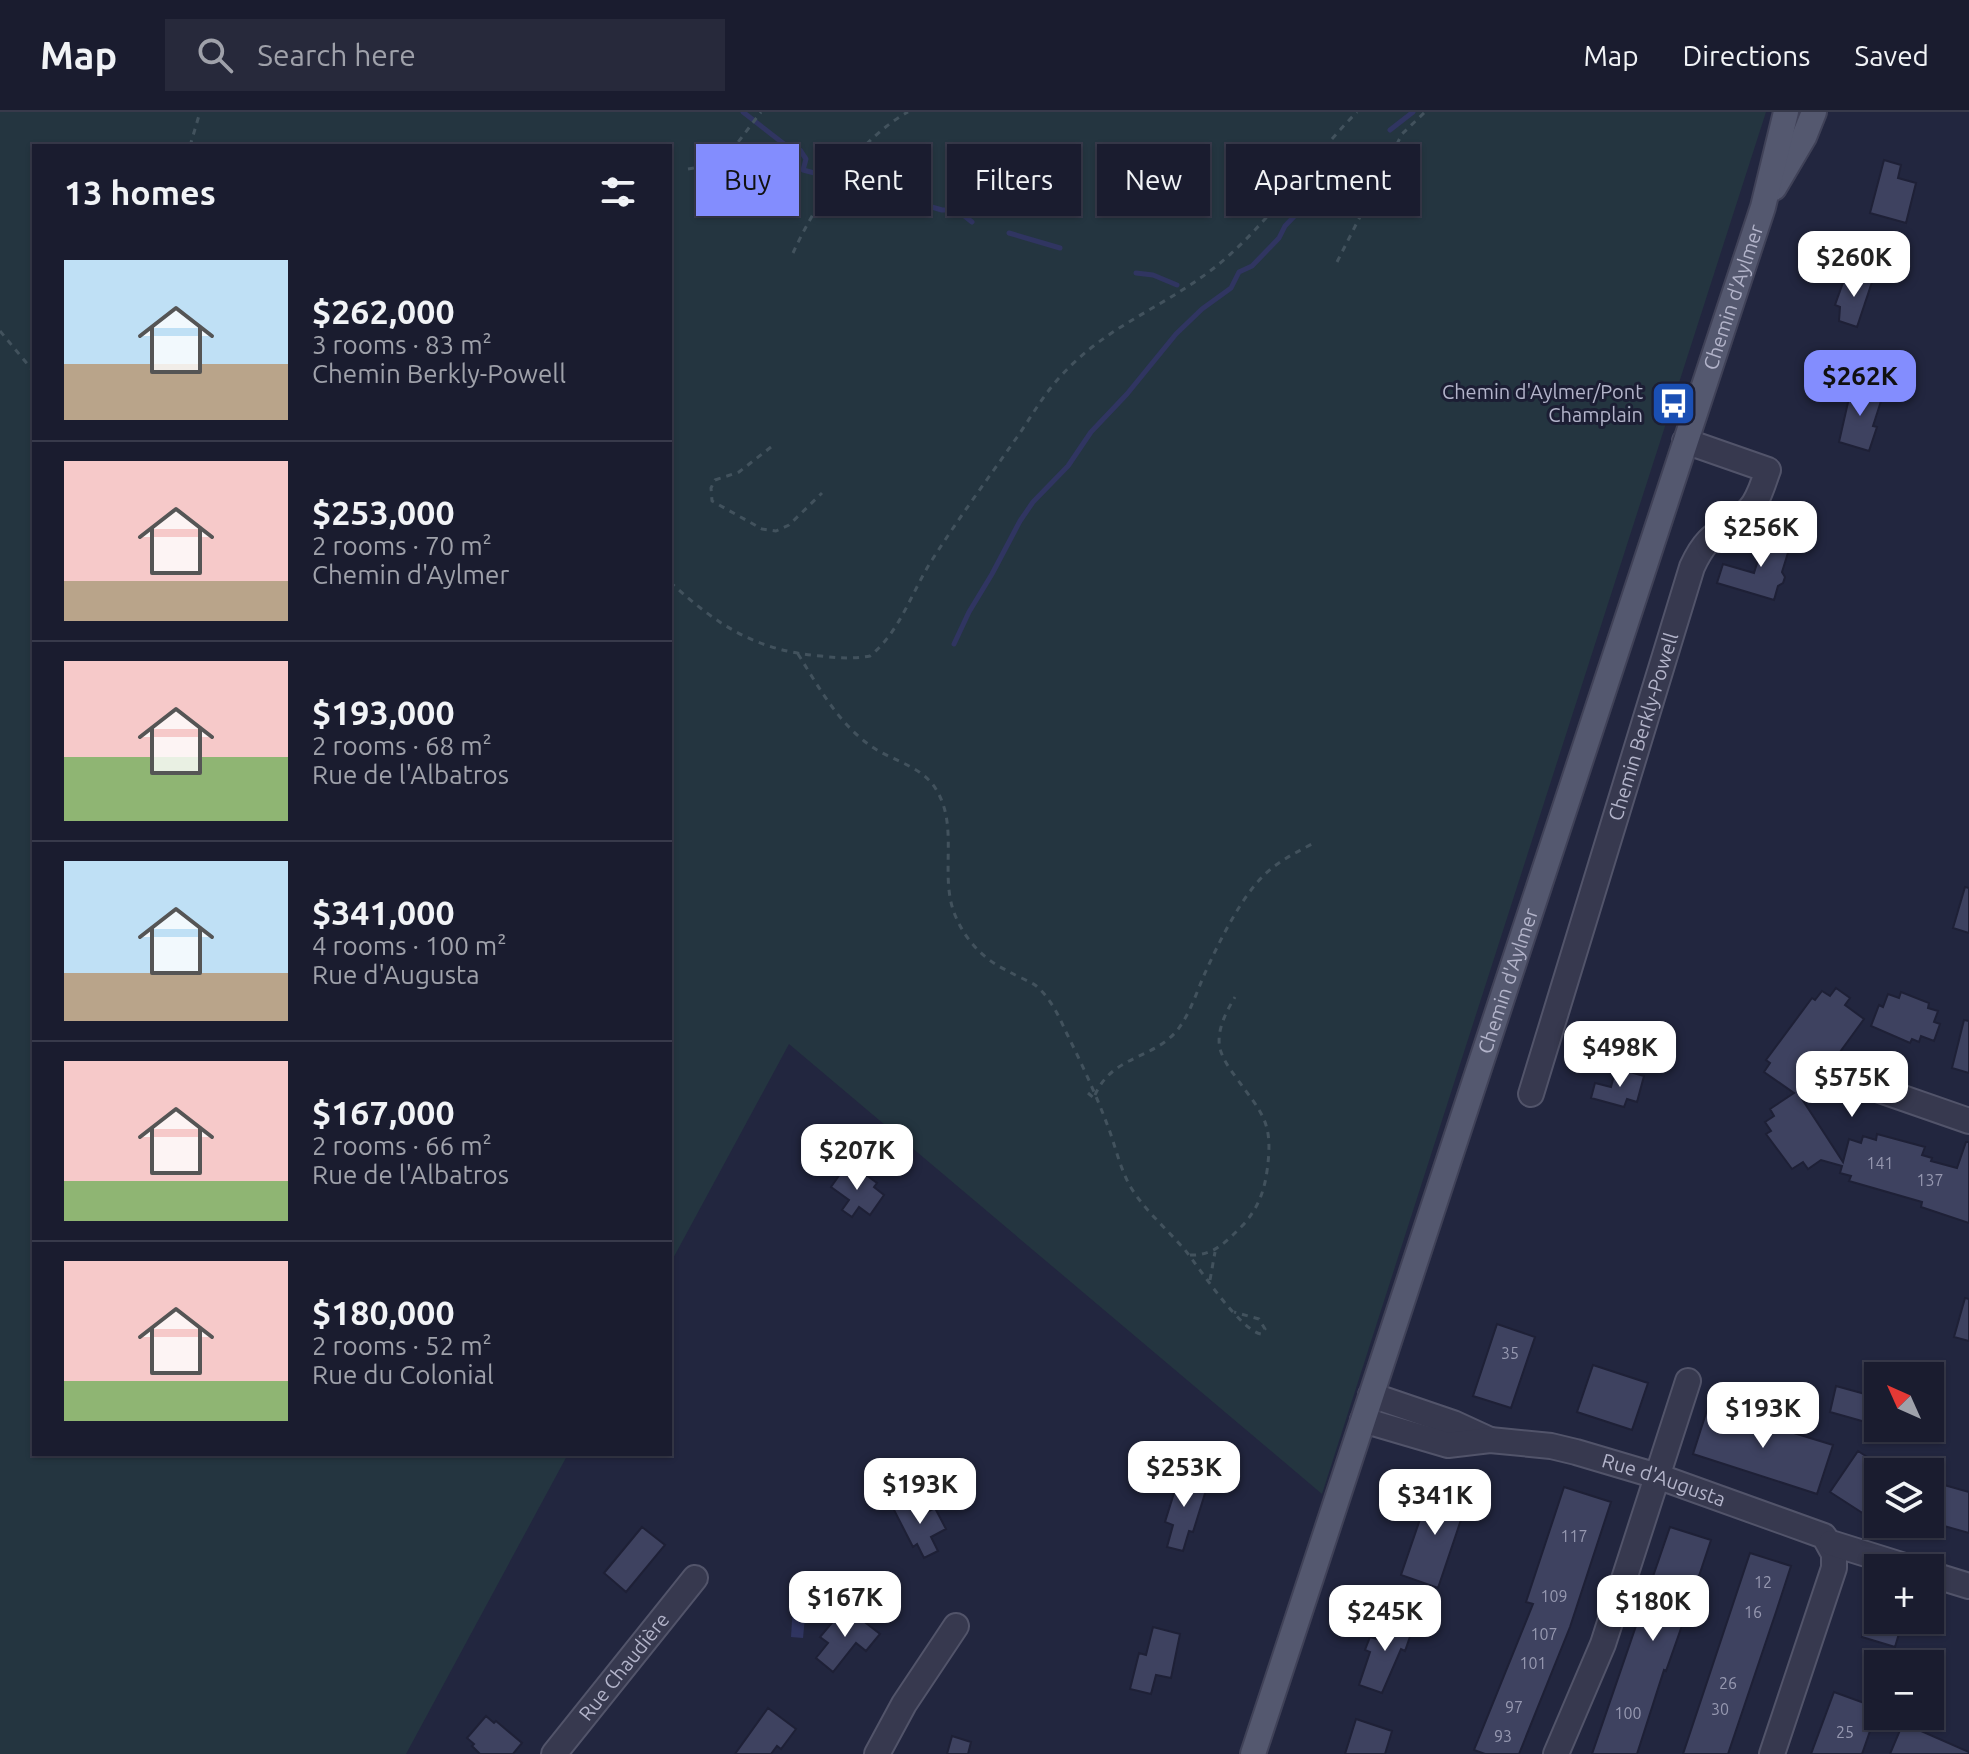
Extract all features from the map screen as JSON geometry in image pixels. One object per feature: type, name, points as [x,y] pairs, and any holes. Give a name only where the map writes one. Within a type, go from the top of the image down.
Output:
[{"type":"main road","name":"Chemin d'Aylmer","points":[[1253,1754],[1763,207],[1786,112]]},
{"type":"main road","name":"Chemin d'Aylmer","points":[[1763,207],[1804,137],[1814,112]]},
{"type":"main road","points":[[1804,137],[1821,112]]},
{"type":"street","name":"Chemin Berkly-Powell","points":[[1531,1094],[1692,567],[1705,542],[1740,518],[1756,502],[1768,470],[1685,441]]},
{"type":"street","points":[[1877,1089],[1969,1121]]},
{"type":"street","points":[[1556,1754],[1603,1644],[1688,1381]]},
{"type":"street","name":"Rue d'Augusta","points":[[1371,1395],[1453,1423],[1490,1440]]},
{"type":"street","name":"Rue d'Augusta","points":[[1363,1420],[1448,1445],[1490,1440],[1551,1446],[1657,1476],[1815,1531],[1831,1543],[1866,1554]]},
{"type":"street","points":[[1772,1754],[1834,1568],[1831,1543]]},
{"type":"street","name":"Rue Chaudière","points":[[554,1754],[695,1578]]},
{"type":"street","points":[[1944,1578],[1969,1586]]},
{"type":"street","points":[[877,1754],[921,1677],[956,1626]]},
{"type":"path","points":[[191,144],[200,112]]},
{"type":"path","points":[[688,169],[714,165],[732,150],[761,112]]},
{"type":"path","points":[[793,253],[815,209],[850,164],[891,122],[908,112]]},
{"type":"path","points":[[672,584],[702,611],[764,646],[798,654],[870,656],[879,649],[931,561],[987,478],[1072,363],[1094,343],[1198,280],[1230,254],[1278,205],[1325,145],[1357,112]]},
{"type":"path","points":[[1337,262],[1402,134],[1425,112]]},
{"type":"path","points":[[0,331],[32,370]]},
{"type":"path","points":[[771,447],[739,472],[715,480],[711,488],[712,501],[762,529],[776,531],[789,525],[822,493]]},
{"type":"path","points":[[798,654],[834,710],[857,735],[879,752],[924,775],[937,789],[946,821],[949,877],[956,917],[967,937],[982,954],[1035,985],[1048,999],[1095,1095],[1130,1185],[1234,1312],[1255,1333],[1261,1334],[1265,1329],[1259,1319],[1234,1312]]},
{"type":"path","points":[[1095,1095],[1117,1067],[1158,1047],[1178,1029],[1215,952],[1251,890],[1275,866],[1312,844]]},
{"type":"path","points":[[1188,1255],[1200,1255],[1216,1249],[1248,1219],[1263,1191],[1270,1143],[1267,1126],[1261,1112],[1231,1071],[1219,1046],[1223,1022],[1235,997]]},
{"type":"path","points":[[1088,1093],[1098,1102]]},
{"type":"path","points":[[1210,1284],[1216,1249]]},
{"type":"shaded area","points":[[0,112],[1766,112],[1322,1494],[789,1044],[672,1260],[672,144],[32,144],[32,1456],[567,1456],[406,1754],[0,1754]]},
{"type":"water","points":[[793,1606],[806,1607],[803,1638],[791,1637]]},
{"type":"building","points":[[1884,160],[1901,165],[1898,178],[1916,183],[1906,223],[1870,213]]},
{"type":"building","points":[[1861,272],[1874,276],[1857,327],[1839,321],[1840,307],[1835,305],[1845,277],[1858,281]]},
{"type":"building","points":[[1855,386],[1868,386],[1866,394],[1882,398],[1869,451],[1839,442],[1849,398],[1838,396]]},
{"type":"building","points":[[1767,531],[1788,538],[1791,543],[1782,572],[1785,577],[1778,586],[1774,600],[1717,583],[1723,564],[1754,573]]},
{"type":"building","points":[[1965,887],[1969,888],[1969,933],[1953,928]]},
{"type":"building","points":[[1836,988],[1850,998],[1845,1005],[1864,1019],[1802,1099],[1843,1162],[1849,1139],[1861,1143],[1863,1136],[1876,1140],[1877,1134],[1925,1147],[1922,1155],[1932,1158],[1931,1161],[1957,1168],[1966,1142],[1969,1142],[1969,1223],[1921,1207],[1922,1202],[1849,1181],[1851,1176],[1840,1173],[1842,1166],[1821,1160],[1808,1169],[1803,1162],[1792,1169],[1766,1134],[1771,1131],[1765,1122],[1774,1116],[1770,1109],[1794,1093],[1764,1072],[1770,1063],[1766,1060],[1812,998],[1815,1000],[1822,991],[1830,996]]},
{"type":"building","points":[[1901,992],[1929,1003],[1928,1008],[1938,1011],[1934,1022],[1940,1024],[1934,1041],[1921,1036],[1919,1042],[1912,1039],[1910,1043],[1871,1026],[1879,1005],[1883,1007],[1888,994],[1899,998]]},
{"type":"building","points":[[1964,1020],[1969,1021],[1969,1073],[1952,1068]]},
{"type":"building","points":[[1616,1068],[1644,1076],[1637,1102],[1627,1099],[1624,1107],[1591,1098],[1595,1083],[1611,1087]]},
{"type":"building","points":[[845,1167],[863,1179],[866,1175],[877,1183],[874,1187],[884,1195],[870,1215],[859,1207],[852,1217],[842,1210],[849,1200],[831,1187]]},
{"type":"building","points":[[1965,1298],[1969,1299],[1969,1341],[1954,1337]]},
{"type":"building","points":[[1497,1324],[1535,1337],[1511,1408],[1473,1396]]},
{"type":"building","points":[[1593,1365],[1648,1383],[1632,1430],[1577,1412]]},
{"type":"building","points":[[1836,1386],[1864,1394],[1864,1422],[1830,1412]]},
{"type":"building","points":[[1708,1407],[1833,1445],[1817,1494],[1693,1454]]},
{"type":"building","points":[[1858,1451],[1869,1458],[1864,1458],[1864,1514],[1830,1492]]},
{"type":"building","points":[[1175,1471],[1195,1478],[1194,1483],[1207,1487],[1193,1532],[1189,1531],[1183,1551],[1167,1547],[1173,1525],[1165,1522],[1174,1493],[1169,1491]]},
{"type":"building","points":[[1944,1485],[1969,1492],[1969,1533],[1944,1526]]},
{"type":"building","points":[[1431,1487],[1468,1499],[1438,1588],[1401,1575]]},
{"type":"building","points":[[1564,1487],[1611,1502],[1570,1627],[1519,1754],[1485,1754],[1474,1750],[1533,1604],[1526,1602]]},
{"type":"building","points":[[912,1498],[921,1515],[935,1508],[946,1529],[931,1537],[938,1551],[924,1558],[917,1544],[913,1547],[893,1508]]},
{"type":"building","points":[[642,1527],[665,1545],[626,1592],[604,1573]]},
{"type":"building","points":[[1670,1527],[1711,1540],[1691,1600],[1637,1754],[1592,1754]]},
{"type":"building","points":[[1750,1553],[1791,1566],[1776,1612],[1728,1754],[1683,1754]]},
{"type":"building","points":[[848,1609],[880,1634],[866,1651],[856,1643],[833,1672],[816,1658],[828,1643],[820,1637]]},
{"type":"building","points":[[1385,1615],[1414,1625],[1405,1651],[1401,1649],[1382,1693],[1359,1685],[1370,1652],[1365,1650],[1370,1637],[1377,1639]]},
{"type":"building","points":[[1153,1627],[1180,1634],[1171,1678],[1156,1675],[1151,1694],[1130,1689],[1139,1653],[1146,1655]]},
{"type":"building","points":[[1864,1630],[1864,1634],[1899,1634],[1895,1647],[1862,1637]]},
{"type":"building","points":[[1834,1692],[1864,1703],[1864,1730],[1870,1730],[1862,1754],[1811,1754]]},
{"type":"building","points":[[768,1708],[796,1729],[781,1749],[777,1746],[771,1754],[735,1754]]},
{"type":"building","points":[[486,1716],[522,1743],[513,1754],[480,1754],[472,1746],[474,1744],[467,1738]]},
{"type":"building","points":[[1356,1719],[1392,1731],[1385,1754],[1345,1754]]},
{"type":"building","points":[[1900,1730],[1919,1730],[1969,1752],[1969,1754],[1890,1754]]},
{"type":"building","points":[[952,1736],[971,1742],[968,1754],[947,1754]]},
{"type":"waterway","points":[[743,112],[784,144],[800,150],[806,159],[803,170],[815,173]]},
{"type":"waterway","points":[[1390,130],[1413,112]]},
{"type":"waterway","points":[[931,207],[957,210],[972,222]]},
{"type":"waterway","points":[[954,644],[969,612],[1033,502],[1068,466],[1091,432],[1176,334],[1202,309],[1231,288],[1239,272],[1252,266],[1279,238],[1294,216]]},
{"type":"waterway","points":[[1009,233],[1060,248]]},
{"type":"waterway","points":[[1136,273],[1153,275],[1177,285]]},
{"type":"place","name":"Chemin d'Aylmer/Pont Champlain","points":[[1674,403]]}]
